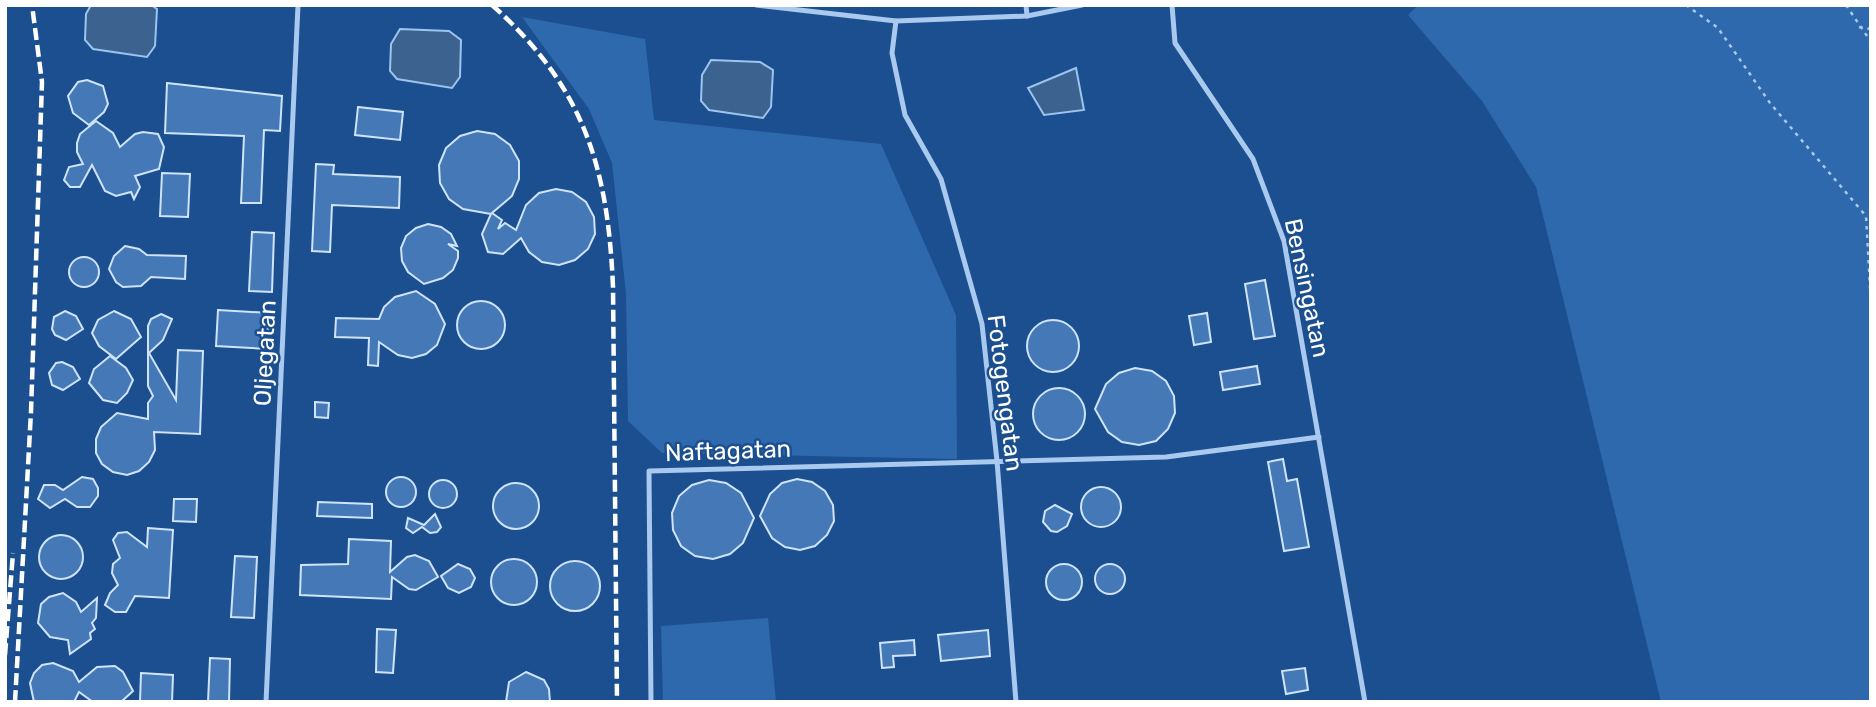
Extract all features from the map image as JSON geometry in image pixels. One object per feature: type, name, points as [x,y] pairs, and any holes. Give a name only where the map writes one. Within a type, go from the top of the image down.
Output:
[{"type":"lane","name":"Oljegatan","points":[[266,702],[298,5]]},
{"type":"lane","points":[[756,5],[896,21],[1027,16],[1082,5]]},
{"type":"lane","points":[[1026,5],[1027,16]]},
{"type":"lane","name":"Bensingatan","points":[[1172,5],[1175,43],[1253,159],[1284,241],[1365,702]]},
{"type":"lane","name":"Fotogengatan","points":[[896,21],[892,53],[905,115],[941,179],[982,324],[997,461],[1016,702]]},
{"type":"lane","points":[[997,461],[1166,457],[1319,437]]},
{"type":"lane","name":"Naftagatan","points":[[651,702],[649,471],[997,461]]},
{"type":"path","points":[[1686,5],[1718,28],[1770,103],[1866,216],[1871,304]]},
{"type":"path","points":[[1846,5],[1871,42]]},
{"type":"path","points":[[1859,27],[1871,29]]},
{"type":"shaded area","points":[[91,5],[151,5],[157,9],[155,46],[147,57],[93,49],[85,40],[86,14]]},
{"type":"shaded area","points":[[1418,5],[1871,5],[1871,702],[1661,702],[1536,187],[1482,101],[1408,15]]},
{"type":"shaded area","points":[[522,17],[645,39],[654,120],[881,144],[956,315],[957,459],[662,453],[628,421],[626,294],[612,163],[589,109]]},
{"type":"shaded area","points":[[400,29],[449,31],[461,40],[460,77],[452,88],[397,79],[390,71],[391,44]]},
{"type":"shaded area","points":[[711,60],[760,62],[773,70],[771,107],[763,118],[709,110],[701,101],[702,75]]},
{"type":"shaded area","points":[[1076,68],[1084,110],[1044,115],[1028,88]]},
{"type":"shaded area","points":[[768,618],[776,702],[663,702],[661,626]]},
{"type":"building","points":[[87,80],[103,86],[108,104],[104,112],[89,125],[73,113],[68,96],[78,82]]},
{"type":"building","points":[[167,83],[282,96],[280,131],[264,130],[261,203],[241,203],[244,136],[165,133]]},
{"type":"building","points":[[358,107],[403,112],[400,140],[355,135]]},
{"type":"building","points":[[96,121],[113,133],[120,147],[135,134],[158,134],[164,147],[159,169],[135,176],[140,187],[134,199],[131,192],[116,196],[105,191],[92,165],[80,187],[70,187],[64,180],[69,167],[83,164],[77,152],[77,143],[80,134]]},
{"type":"building","points":[[477,131],[495,134],[510,145],[519,161],[519,179],[512,196],[492,213],[502,220],[498,229],[505,223],[516,230],[526,205],[539,193],[556,189],[572,192],[586,202],[594,217],[595,234],[588,249],[575,260],[559,265],[542,262],[529,252],[521,238],[503,254],[488,252],[482,234],[491,214],[463,209],[449,199],[440,183],[439,165],[446,148],[460,136]]},
{"type":"building","points":[[316,164],[334,165],[333,174],[400,177],[399,208],[332,205],[330,252],[312,251]]},
{"type":"building","points":[[162,173],[190,174],[188,217],[160,216]]},
{"type":"building","points":[[428,224],[441,227],[451,234],[457,246],[448,244],[458,251],[458,258],[453,270],[443,278],[424,284],[408,272],[402,261],[401,248],[406,236],[416,228]]},
{"type":"building","points":[[252,232],[274,233],[272,292],[249,291]]},
{"type":"building","points":[[125,246],[139,249],[147,255],[186,256],[185,279],[151,277],[141,286],[123,287],[116,282],[109,269],[114,256]]},
{"type":"building","points":[[84,257],[94,262],[99,272],[94,282],[84,287],[74,282],[69,272],[74,262]]},
{"type":"building","points":[[1265,280],[1275,336],[1254,339],[1245,284]]},
{"type":"building","points":[[416,291],[435,304],[445,324],[437,345],[426,354],[412,358],[398,355],[379,342],[378,366],[368,365],[369,338],[335,337],[336,318],[379,319],[384,307],[395,297]]},
{"type":"building","points":[[481,301],[498,308],[505,325],[498,342],[481,349],[464,342],[457,325],[464,308]]},
{"type":"building","points":[[218,310],[269,313],[267,349],[216,346]]},
{"type":"building","points":[[65,311],[76,316],[83,329],[66,340],[55,335],[52,329],[54,317]]},
{"type":"building","points":[[114,311],[131,319],[141,337],[116,359],[99,346],[92,333],[98,320]]},
{"type":"building","points":[[1207,313],[1211,342],[1194,345],[1189,316]]},
{"type":"building","points":[[161,314],[172,319],[163,340],[149,353],[176,400],[178,350],[203,351],[200,434],[154,432],[155,450],[149,462],[139,471],[127,475],[113,472],[102,464],[96,453],[96,439],[101,427],[117,413],[148,419],[148,403],[153,396],[148,386],[148,326],[151,319]]},
{"type":"building","points":[[1053,320],[1063,322],[1071,328],[1077,336],[1077,356],[1071,364],[1063,370],[1053,372],[1043,370],[1035,364],[1029,356],[1027,346],[1029,336],[1035,328],[1043,322]]},
{"type":"building","points":[[110,356],[126,368],[133,380],[127,393],[117,403],[103,400],[89,383],[94,369]]},
{"type":"building","points":[[62,362],[73,367],[80,379],[63,390],[52,385],[49,373],[56,363]]},
{"type":"building","points":[[1257,366],[1260,384],[1223,390],[1220,372]]},
{"type":"building","points":[[1135,368],[1152,371],[1166,381],[1174,396],[1175,413],[1168,429],[1156,441],[1139,445],[1122,442],[1108,432],[1095,409],[1106,384],[1119,373]]},
{"type":"building","points":[[1059,388],[1078,395],[1085,414],[1078,433],[1059,440],[1040,433],[1033,414],[1040,395]]},
{"type":"building","points":[[315,402],[329,403],[328,418],[315,417]]},
{"type":"building","points":[[1283,459],[1287,481],[1297,479],[1309,547],[1284,551],[1268,462]]},
{"type":"building","points":[[82,477],[93,479],[98,488],[98,496],[90,507],[77,507],[65,499],[50,508],[38,499],[44,485],[55,485],[63,490]]},
{"type":"building","points":[[401,477],[407,478],[415,486],[415,498],[407,506],[401,507],[395,506],[387,498],[386,492],[387,486],[395,478]]},
{"type":"building","points":[[797,479],[812,482],[825,491],[833,505],[834,521],[827,535],[815,546],[800,550],[785,547],[772,538],[760,516],[770,494],[782,483]]},
{"type":"building","points":[[443,480],[453,484],[457,494],[453,504],[443,508],[433,504],[429,494],[433,484]]},
{"type":"building","points":[[709,480],[726,483],[741,493],[754,518],[743,543],[730,554],[713,559],[695,556],[681,546],[673,530],[672,513],[679,496],[692,485]]},
{"type":"building","points":[[516,483],[532,490],[539,506],[532,522],[516,529],[500,522],[493,506],[500,490]]},
{"type":"building","points":[[1101,487],[1109,488],[1115,493],[1120,499],[1120,515],[1115,521],[1109,526],[1101,527],[1093,526],[1087,521],[1082,515],[1081,507],[1082,499],[1087,493],[1093,488]]},
{"type":"building","points":[[174,499],[197,499],[196,522],[173,521]]},
{"type":"building","points":[[318,502],[372,504],[372,518],[317,516]]},
{"type":"building","points":[[1055,505],[1072,514],[1067,526],[1057,532],[1051,531],[1043,522],[1045,511]]},
{"type":"building","points":[[435,514],[441,527],[437,532],[430,533],[422,527],[413,533],[406,528],[408,518],[424,525]]},
{"type":"building","points":[[148,528],[173,530],[169,598],[135,596],[126,612],[115,612],[105,605],[110,593],[118,585],[112,573],[113,564],[120,558],[113,540],[118,533],[127,532],[147,547]]},
{"type":"building","points":[[61,535],[77,541],[83,557],[77,573],[61,579],[45,573],[39,557],[45,541]]},
{"type":"building","points":[[349,539],[391,541],[390,572],[407,557],[415,555],[429,561],[438,577],[416,590],[409,589],[392,577],[391,599],[300,595],[301,565],[348,564]]},
{"type":"building","points":[[235,556],[257,557],[254,618],[231,617]]},
{"type":"building","points":[[514,559],[531,565],[537,582],[531,599],[514,605],[497,599],[491,582],[497,565]]},
{"type":"building","points":[[575,561],[592,569],[600,586],[592,603],[575,611],[558,603],[550,586],[558,569]]},
{"type":"building","points":[[458,564],[470,569],[475,578],[471,587],[459,593],[448,588],[441,576]]},
{"type":"building","points":[[1064,564],[1077,569],[1082,582],[1077,595],[1064,600],[1051,595],[1046,582],[1051,569]]},
{"type":"building","points":[[1110,564],[1121,568],[1125,579],[1121,590],[1110,594],[1099,590],[1095,579],[1099,568]]},
{"type":"building","points":[[63,593],[76,602],[81,612],[97,598],[96,618],[92,623],[95,629],[90,633],[91,639],[70,654],[68,640],[50,637],[38,623],[41,604],[49,597]]},
{"type":"building","points":[[377,629],[396,630],[393,673],[376,672]]},
{"type":"building","points":[[988,630],[990,656],[941,661],[938,635]]},
{"type":"building","points":[[914,640],[915,655],[893,656],[894,667],[882,668],[880,643]]},
{"type":"building","points":[[210,658],[230,659],[229,702],[208,702]]},
{"type":"building","points":[[53,663],[73,671],[79,682],[97,667],[115,666],[123,672],[133,691],[121,702],[93,702],[79,692],[74,702],[34,702],[30,683],[34,673],[42,665]]},
{"type":"building","points":[[1305,668],[1308,690],[1286,694],[1282,671]]},
{"type":"building","points":[[526,672],[544,680],[549,689],[550,702],[506,702],[509,682]]},
{"type":"building","points":[[141,673],[173,675],[172,702],[140,702]]},
{"type":"railway","points":[[15,702],[31,412],[42,82],[32,5]]},
{"type":"railway","points":[[492,5],[549,67],[569,99],[585,132],[597,167],[605,204],[613,287],[617,702]]},
{"type":"railway","points":[[5,655],[13,553]]}]
